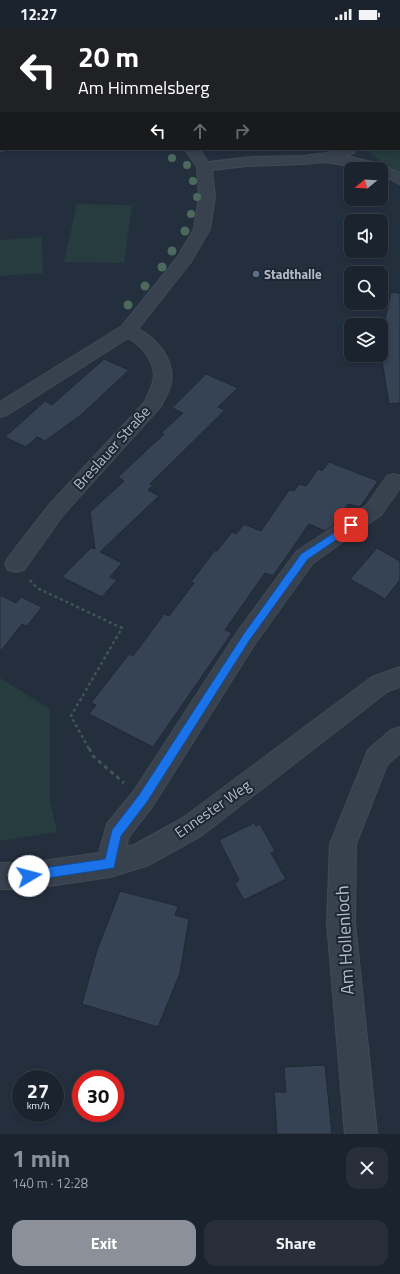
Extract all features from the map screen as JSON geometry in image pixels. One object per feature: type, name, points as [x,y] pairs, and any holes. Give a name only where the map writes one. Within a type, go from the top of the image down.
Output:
[{"type":"street","points":[[0,411],[128,330],[184,260],[202,229],[208,197],[204,167],[193,150]]},
{"type":"street","points":[[204,167],[250,162],[324,158],[342,154],[348,150]]},
{"type":"street","points":[[324,158],[368,164],[395,176]]},
{"type":"street","name":"Breslauer Straße","points":[[16,564],[56,510],[152,406],[162,384],[162,364],[144,339],[128,330]]},
{"type":"street","points":[[110,864],[116,833],[143,799],[246,638],[304,557],[374,510],[394,481]]},
{"type":"street","name":"Ennester Weg","points":[[0,876],[29,876],[110,864],[139,856],[192,827],[380,684],[400,677]]},
{"type":"street","name":"Am Hollenloch","points":[[361,1134],[341,923],[343,844],[377,758],[400,738]]},
{"type":"path","points":[[16,564],[37,588],[122,628],[71,716],[93,756],[143,799]]},
{"type":"green space","points":[[368,150],[400,150],[400,180],[388,169],[388,162],[381,162]]},
{"type":"green space","points":[[77,204],[132,205],[124,263],[64,262]]},
{"type":"green space","points":[[42,237],[43,273],[0,276],[0,240]]},
{"type":"green space","points":[[0,678],[50,709],[50,801],[57,832],[0,841]]},
{"type":"building","points":[[391,292],[400,293],[400,403],[389,404],[382,362],[388,362],[388,318],[385,318]]},
{"type":"building","points":[[104,359],[129,370],[81,415],[45,441],[37,437],[26,447],[5,437],[45,401],[52,405]]},
{"type":"building","points":[[206,374],[238,388],[218,407],[225,410],[150,484],[153,485],[148,490],[159,496],[100,552],[122,563],[110,577],[117,580],[102,597],[62,577],[91,548],[95,549],[90,512],[124,481],[118,477],[164,434],[161,433],[183,413],[172,408]]},
{"type":"building","points":[[329,462],[378,481],[360,507],[348,504],[334,525],[325,531],[309,524],[273,576],[265,573],[225,630],[232,633],[153,747],[89,714],[96,705],[91,703],[129,654],[133,656],[164,614],[169,616],[194,583],[191,582],[215,550],[217,551],[232,532],[236,534],[244,524],[261,531],[289,490],[294,491],[299,484],[306,486],[318,469],[322,471]]},
{"type":"building","points":[[377,548],[400,561],[400,580],[385,599],[350,579]]},
{"type":"building","points":[[0,595],[16,603],[21,597],[42,607],[27,626],[22,624],[0,652]]},
{"type":"building","points":[[254,823],[256,826],[260,824],[275,851],[271,853],[286,879],[244,900],[235,884],[239,880],[219,840]]},
{"type":"building","points":[[120,891],[178,906],[175,915],[189,919],[180,973],[158,1027],[82,1004],[97,950]]},
{"type":"building","points":[[325,1065],[332,1134],[277,1134],[274,1092],[286,1092],[284,1067]]},
{"type":"place","name":"Stadthalle","points":[[256,274]]},
{"type":"route","points":[[29,876],[110,864],[116,833],[143,799],[246,638],[304,557],[351,525]]}]
